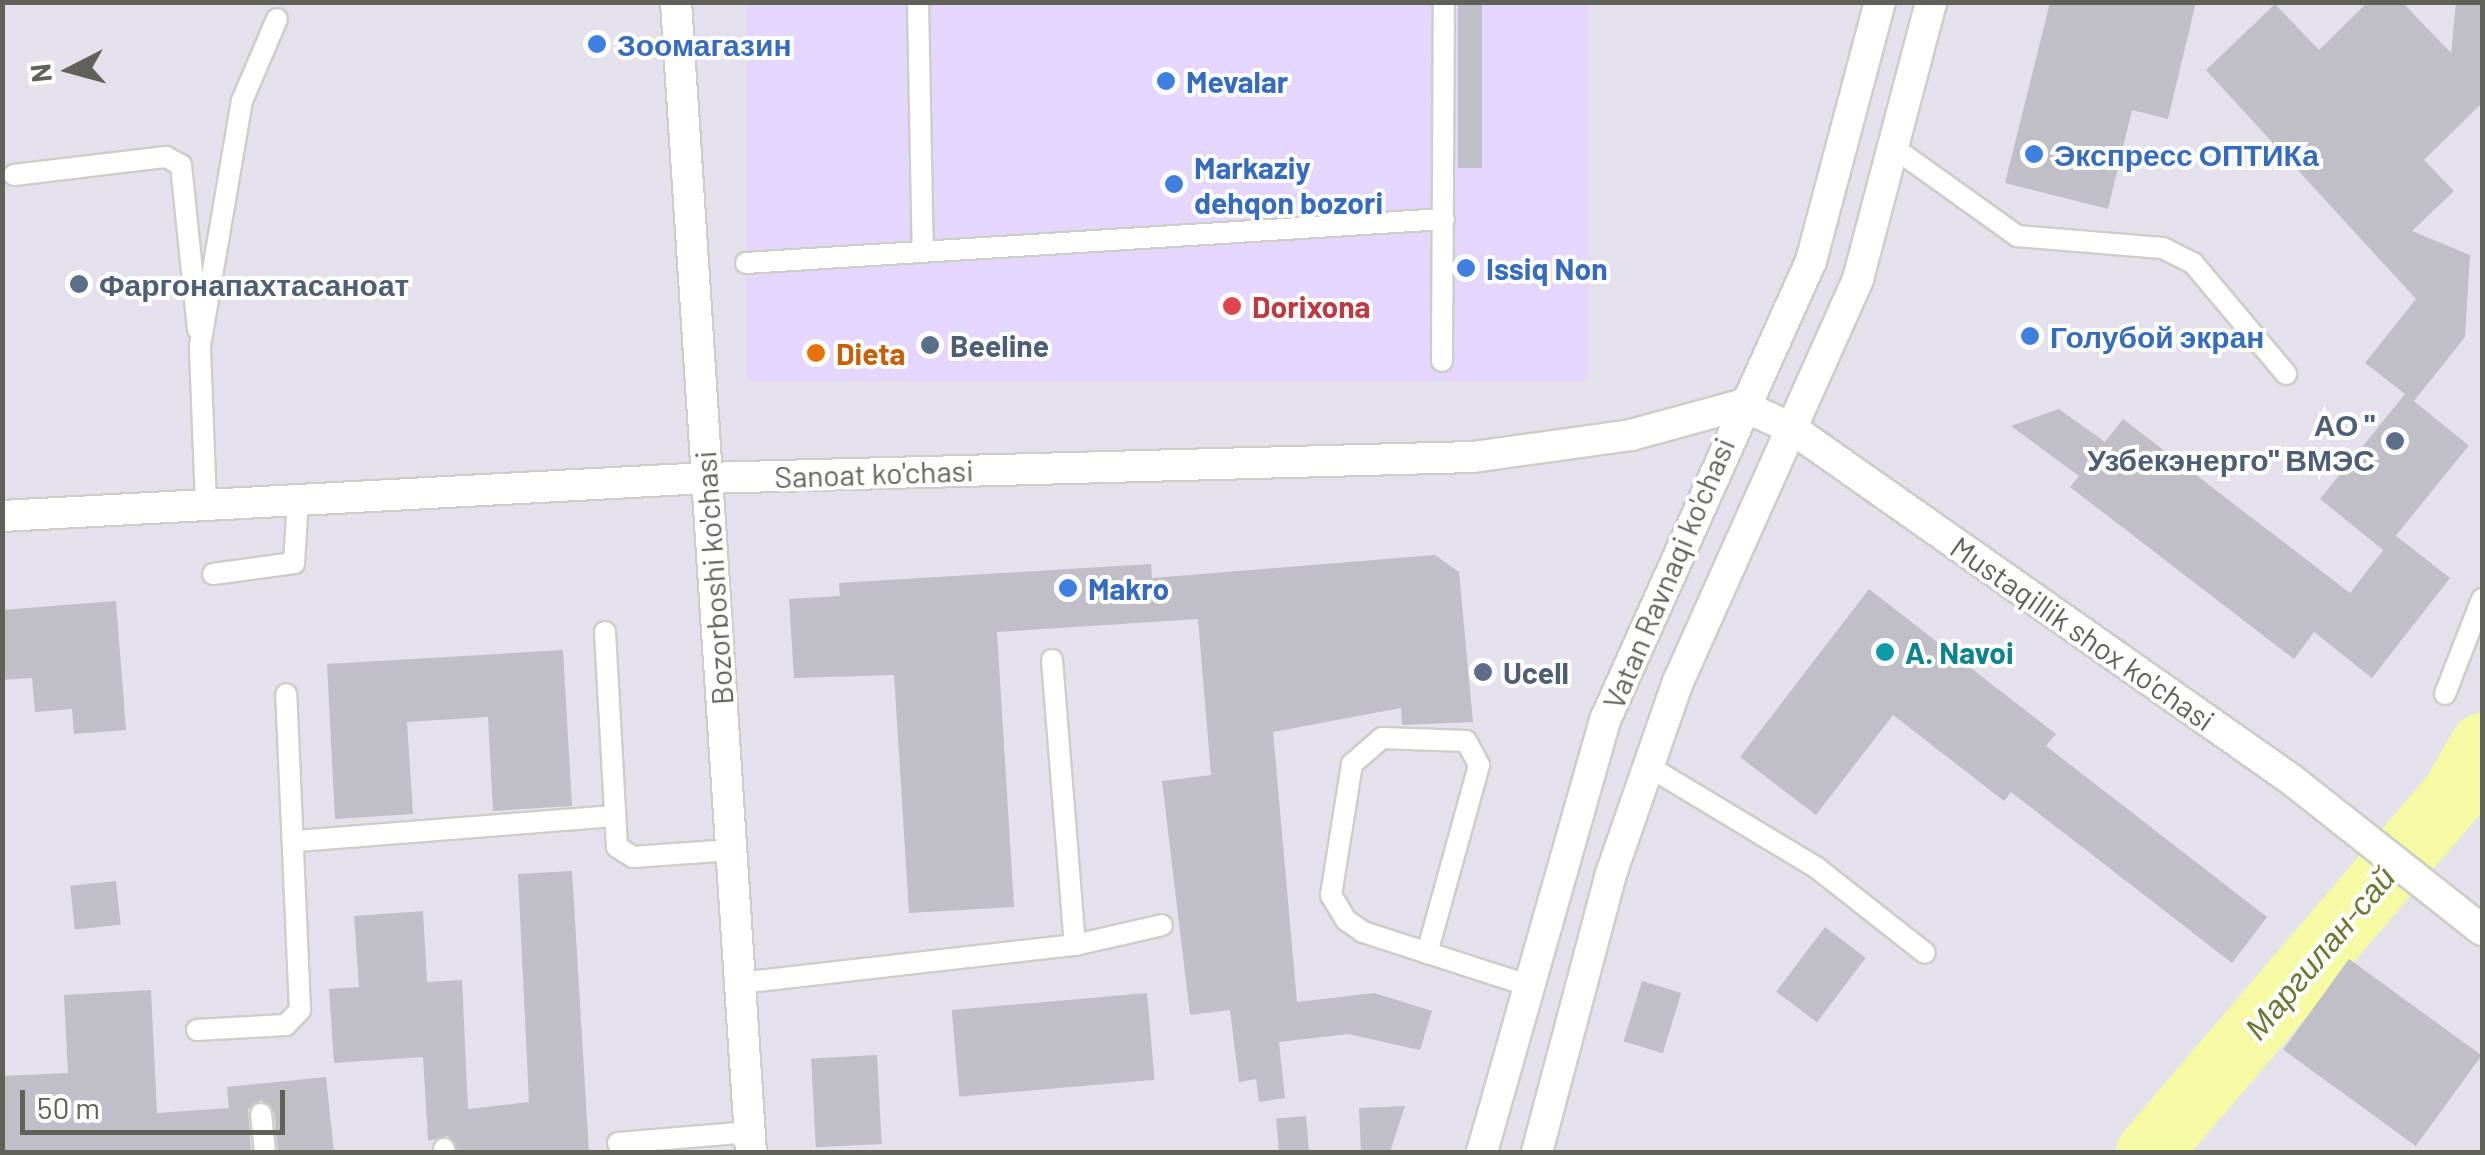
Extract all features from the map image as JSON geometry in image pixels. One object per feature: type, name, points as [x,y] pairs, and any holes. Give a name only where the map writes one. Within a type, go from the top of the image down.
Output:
[{"type":"main road","name":"Bozorboshi ko'chasi","points":[[676,2],[751,1142]]},
{"type":"main road","name":"Vatan Ravnaqi ko'chasi","points":[[1482,1152],[1606,718],[1741,405],[1811,261],[1880,2]]},
{"type":"main road","name":"Vatan Ravnaqi ko'chasi","points":[[1537,1152],[1648,766],[1710,600],[1858,279],[1897,150],[1931,2]]},
{"type":"main road","name":"Sanoat ko'chasi","points":[[2,516],[706,478],[1472,457],[1630,435],[1741,405]]},
{"type":"main road","name":"Mustaqillik shox ko'chasi","points":[[1741,405],[1791,428],[2370,844],[2482,930]]},
{"type":"lane","points":[[918,2],[923,252]]},
{"type":"lane","points":[[1442,361],[1444,2]]},
{"type":"lane","points":[[200,346],[242,101],[277,19]]},
{"type":"lane","points":[[1897,150],[2017,236],[2163,248],[2193,264],[2286,374]]},
{"type":"lane","points":[[14,175],[166,158],[181,164],[200,346],[206,505]]},
{"type":"lane","points":[[746,262],[1444,219]]},
{"type":"lane","points":[[213,574],[294,563],[298,500]]},
{"type":"lane","points":[[2445,694],[2482,599]]},
{"type":"lane","points":[[605,632],[614,816],[623,856],[731,850]]},
{"type":"lane","points":[[1052,660],[1075,946]]},
{"type":"lane","points":[[197,1030],[286,1025],[300,1010],[297,841],[286,694]]},
{"type":"lane","points":[[1427,952],[1479,764],[1466,742],[1382,738],[1352,764],[1331,895],[1364,932],[1527,985]]},
{"type":"lane","points":[[1648,766],[1817,868],[1925,953]]},
{"type":"lane","points":[[297,841],[614,816]]},
{"type":"lane","points":[[740,983],[1075,946],[1162,926]]},
{"type":"lane","points":[[262,1114],[265,1152]]},
{"type":"lane","points":[[618,1143],[751,1142]]},
{"type":"shaded area","name":"Markaziy dehqon bozori","points":[[747,3],[1587,3],[1587,381],[747,381]]},
{"type":"building","points":[[1458,2],[1482,2],[1482,168],[1458,168]]},
{"type":"building","points":[[2050,2],[2196,2],[2168,119],[2132,110],[2108,209],[2005,183]]},
{"type":"building","points":[[2368,2],[2402,2],[2451,53],[2456,2],[2482,2],[2482,103],[2424,160],[2454,191],[2412,231],[2470,255],[2465,337],[2414,401],[2365,363],[2416,299],[2206,70],[2275,4],[2319,50]]},
{"type":"building","points":[[2405,394],[2469,446],[2384,551],[2320,499]]},
{"type":"building","points":[[2059,409],[2105,442],[2123,419],[2350,593],[2395,535],[2450,578],[2372,678],[2314,632],[2294,659],[2070,487],[2079,476],[2011,426]]},
{"type":"building","points":[[1435,555],[1459,572],[1473,722],[1402,725],[1401,708],[1273,732],[1297,1002],[1374,993],[1432,1011],[1420,1050],[1348,1034],[1279,1042],[1285,1098],[1259,1102],[1256,1079],[1239,1082],[1230,1010],[1190,1015],[1162,781],[1211,775],[1198,619],[997,632],[1014,907],[909,913],[894,675],[794,678],[789,599],[840,596],[839,583],[1151,564],[1152,578]]},
{"type":"building","name":"A. Navoi","points":[[1869,589],[2056,734],[2046,746],[2267,917],[2232,963],[2011,792],[2004,801],[1893,715],[1816,815],[1740,757]]},
{"type":"building","points":[[116,601],[126,730],[74,734],[72,709],[35,712],[32,678],[2,680],[2,610]]},
{"type":"building","points":[[563,650],[572,806],[493,811],[488,717],[407,722],[413,814],[335,819],[327,664]]},
{"type":"building","points":[[572,871],[589,1152],[458,1152],[448,1136],[428,1141],[423,1057],[334,1063],[329,989],[359,987],[354,916],[423,911],[427,982],[462,980],[468,1109],[529,1102],[518,874]]},
{"type":"building","points":[[116,881],[121,925],[75,930],[70,886]]},
{"type":"building","points":[[1825,927],[1866,958],[1817,1022],[1776,992]]},
{"type":"building","points":[[2349,959],[2482,1055],[2416,1146],[2283,1050]]},
{"type":"building","points":[[1642,981],[1681,993],[1663,1053],[1624,1041]]},
{"type":"building","points":[[151,990],[157,1113],[229,1108],[227,1087],[326,1077],[334,1152],[278,1152],[274,1112],[261,1100],[248,1109],[251,1152],[2,1152],[2,1076],[68,1073],[64,995]]},
{"type":"building","points":[[1147,993],[1155,1080],[959,1097],[952,1010]]},
{"type":"building","points":[[877,1055],[882,1144],[816,1147],[811,1058]]},
{"type":"building","points":[[1405,1106],[1390,1152],[1361,1152],[1359,1108]]},
{"type":"building","points":[[1306,1116],[1309,1152],[1279,1152],[1276,1119]]},
{"type":"waterway","name":"Маргилан-сай","points":[[2148,1152],[2453,795],[2482,745]]},
{"type":"place","name":"Зоомагазин","points":[[597,44]]},
{"type":"place","name":"Mevalar","points":[[1166,81]]},
{"type":"place","name":"Экспресс ОПТИКа","points":[[2034,154]]},
{"type":"place","name":"Markaziy dehqon bozori","points":[[1174,184]]},
{"type":"place","name":"Issiq Non","points":[[1466,268]]},
{"type":"place","name":"Фаргонапахтасаноат","points":[[79,284]]},
{"type":"place","name":"Dorixona","points":[[1232,306]]},
{"type":"place","name":"Голубой экран","points":[[2030,336]]},
{"type":"place","name":"Beeline","points":[[930,345]]},
{"type":"place","name":"Dieta","points":[[816,353]]},
{"type":"place","name":"АО \" Узбекэнерго\" ВМЭС","points":[[2395,441]]},
{"type":"place","name":"Makro","points":[[1068,588]]},
{"type":"place","name":"A. Navoi","points":[[1885,652]]},
{"type":"place","name":"Ucell","points":[[1483,672]]}]
